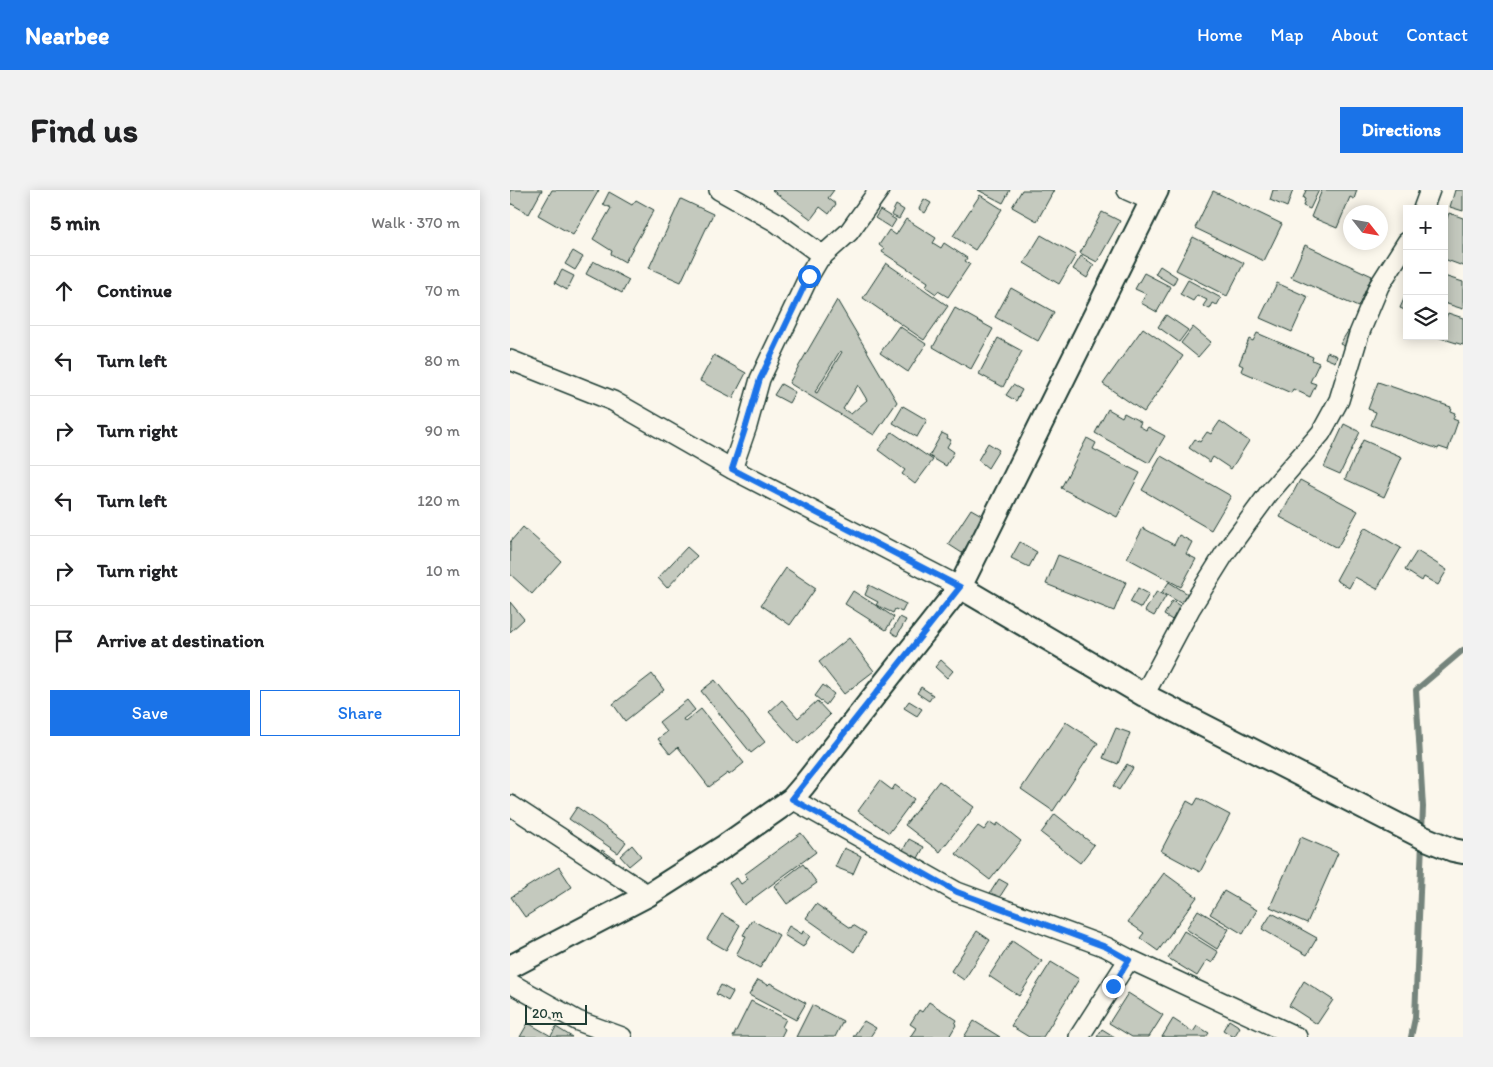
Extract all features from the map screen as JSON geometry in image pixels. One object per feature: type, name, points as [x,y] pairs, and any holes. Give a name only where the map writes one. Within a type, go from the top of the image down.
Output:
[{"type":"street","points":[[719,190],[776,222],[823,256]]},
{"type":"street","points":[[732,469],[760,379],[809,276],[823,256],[849,232],[879,190]]},
{"type":"street","points":[[510,967],[648,895],[792,799],[960,587],[1154,195],[1127,190]]},
{"type":"street","points":[[1424,205],[1430,190]]},
{"type":"street","points":[[1144,695],[1190,609],[1225,554],[1269,493],[1321,433],[1339,400],[1359,334],[1379,286],[1403,248]]},
{"type":"street","points":[[510,360],[613,401],[732,469],[960,587],[1144,695],[1424,838],[1452,850],[1463,852]]},
{"type":"street","points":[[792,799],[957,892],[1106,947],[1129,960],[1297,1037]]},
{"type":"street","points":[[510,806],[648,895]]},
{"type":"street","points":[[1079,1037],[1129,960]]},
{"type":"street","points":[[510,984],[578,1021],[622,1037]]},
{"type":"building","points":[[510,190],[542,190],[529,214],[510,203]]},
{"type":"building","points":[[552,190],[599,190],[573,235],[538,215]]},
{"type":"building","points":[[772,190],[834,190],[828,198],[836,204],[829,214],[820,207],[811,219]]},
{"type":"building","points":[[978,190],[1010,190],[1003,203]]},
{"type":"building","points":[[1022,190],[1054,190],[1037,221],[1012,207]]},
{"type":"building","points":[[1273,190],[1293,190],[1287,207],[1270,200]]},
{"type":"building","points":[[1306,190],[1319,190],[1310,209],[1303,206]]},
{"type":"building","points":[[1322,190],[1357,190],[1354,199],[1350,197],[1347,205],[1343,205],[1343,214],[1337,228],[1311,217]]},
{"type":"building","points":[[1455,190],[1463,190],[1463,211],[1450,207]]},
{"type":"building","points":[[1213,191],[1282,224],[1264,261],[1195,228]]},
{"type":"building","points":[[609,192],[632,205],[636,200],[654,210],[625,262],[611,254],[612,251],[593,239],[611,208],[603,204]]},
{"type":"building","points":[[980,195],[1002,209],[975,250],[953,236]]},
{"type":"building","points":[[681,199],[713,214],[681,282],[649,268]]},
{"type":"building","points":[[924,199],[931,203],[925,213],[919,209]]},
{"type":"building","points":[[896,205],[904,210],[899,219],[891,215]]},
{"type":"building","points":[[880,210],[896,220],[891,228],[875,218]]},
{"type":"building","points":[[1102,212],[1120,221],[1097,262],[1080,253]]},
{"type":"building","points":[[1449,213],[1463,218],[1463,266],[1448,260]]},
{"type":"building","points":[[906,219],[936,238],[933,243],[941,248],[944,243],[967,258],[965,261],[970,264],[948,297],[938,291],[936,294],[926,287],[928,282],[882,252],[884,249],[879,245],[889,230],[896,235]]},
{"type":"building","points":[[1041,235],[1076,255],[1059,284],[1024,263]]},
{"type":"building","points":[[1193,237],[1244,263],[1227,296],[1176,270]]},
{"type":"building","points":[[1305,245],[1372,276],[1358,307],[1291,277]]},
{"type":"building","points":[[573,251],[583,257],[575,270],[565,264]]},
{"type":"building","points":[[1081,256],[1094,265],[1087,278],[1073,269]]},
{"type":"building","points":[[593,261],[629,280],[622,293],[586,274]]},
{"type":"building","points":[[886,263],[948,306],[924,340],[863,298]]},
{"type":"building","points":[[1160,266],[1177,277],[1173,285],[1155,274]]},
{"type":"building","points":[[562,270],[574,276],[567,290],[555,283]]},
{"type":"building","points":[[1144,273],[1171,287],[1157,312],[1141,303],[1146,294],[1135,289]]},
{"type":"building","points":[[1448,277],[1463,282],[1463,309],[1448,304]]},
{"type":"building","points":[[1188,280],[1221,298],[1217,305],[1213,303],[1210,309],[1203,306],[1207,300],[1197,295],[1193,301],[1180,294]]},
{"type":"building","points":[[1277,283],[1308,297],[1292,332],[1260,318]]},
{"type":"building","points":[[1011,288],[1054,312],[1038,341],[995,317]]},
{"type":"building","points":[[837,300],[897,402],[874,435],[789,383]],"holes":[[[840,351],[842,352],[817,393],[815,392]],[[858,385],[867,400],[851,414],[843,409]]]},
{"type":"building","points":[[955,308],[993,329],[971,369],[933,347]]},
{"type":"building","points":[[1448,313],[1463,318],[1463,345],[1447,340]]},
{"type":"building","points":[[1166,315],[1188,330],[1179,342],[1158,327]]},
{"type":"building","points":[[899,326],[926,344],[908,372],[880,353]]},
{"type":"building","points":[[1193,327],[1211,342],[1198,357],[1181,343]]},
{"type":"building","points":[[1143,328],[1183,356],[1144,412],[1103,384]]},
{"type":"building","points":[[1348,331],[1357,336],[1350,349],[1340,344]]},
{"type":"building","points":[[1257,333],[1313,357],[1312,360],[1319,363],[1310,382],[1316,384],[1310,397],[1293,389],[1291,393],[1241,371],[1243,366],[1239,364],[1249,339],[1253,341]]},
{"type":"building","points":[[998,338],[1022,351],[1003,387],[979,374]]},
{"type":"building","points":[[1327,352],[1337,356],[1335,362],[1325,358]]},
{"type":"building","points":[[714,355],[746,373],[733,398],[700,381]]},
{"type":"building","points":[[1378,382],[1451,407],[1450,411],[1455,413],[1453,419],[1458,421],[1448,450],[1439,447],[1438,449],[1371,425],[1376,412],[1368,409]]},
{"type":"building","points":[[781,384],[795,392],[789,403],[774,395]]},
{"type":"building","points":[[1013,385],[1022,390],[1016,401],[1006,395]]},
{"type":"building","points":[[903,406],[927,420],[917,437],[893,423]]},
{"type":"building","points":[[1108,409],[1122,417],[1124,413],[1141,422],[1139,426],[1146,430],[1148,427],[1165,436],[1149,463],[1095,433]]},
{"type":"building","points":[[1220,421],[1249,441],[1231,469],[1213,457],[1210,462],[1189,448],[1195,439],[1200,442],[1207,432],[1211,434]]},
{"type":"building","points":[[1344,424],[1360,432],[1340,474],[1324,467]]},
{"type":"building","points":[[892,432],[933,460],[915,484],[902,474],[905,470],[878,450]]},
{"type":"building","points":[[942,433],[951,440],[947,447],[954,452],[946,466],[929,456]]},
{"type":"building","points":[[1087,438],[1096,443],[1093,449],[1140,473],[1117,517],[1061,488]]},
{"type":"building","points":[[1363,440],[1402,457],[1384,497],[1345,479]]},
{"type":"building","points":[[988,443],[999,450],[988,468],[978,460]]},
{"type":"building","points":[[1161,456],[1231,496],[1211,530],[1142,490]]},
{"type":"building","points":[[1300,480],[1358,511],[1337,548],[1280,517]]},
{"type":"building","points":[[971,509],[985,517],[962,553],[948,544]]},
{"type":"building","points":[[523,527],[561,561],[532,594],[510,574],[510,542]]},
{"type":"building","points":[[1365,527],[1401,548],[1377,589],[1355,577],[1349,588],[1336,580]]},
{"type":"building","points":[[1143,528],[1174,545],[1179,535],[1192,542],[1186,554],[1196,559],[1181,587],[1127,558]]},
{"type":"building","points":[[1020,542],[1037,552],[1029,567],[1011,558]]},
{"type":"building","points":[[687,547],[697,556],[667,588],[658,578]]},
{"type":"building","points":[[1417,551],[1447,570],[1438,585],[1424,577],[1422,581],[1405,570]]},
{"type":"building","points":[[1058,555],[1126,582],[1114,611],[1046,584]]},
{"type":"building","points":[[786,568],[816,588],[790,625],[761,605]]},
{"type":"building","points":[[1169,582],[1188,594],[1182,604],[1162,592]]},
{"type":"building","points":[[869,585],[906,604],[902,612],[895,609],[893,613],[876,605],[878,602],[865,595]]},
{"type":"building","points":[[1138,588],[1149,594],[1141,608],[1130,602]]},
{"type":"building","points":[[853,591],[894,617],[886,630],[845,604]]},
{"type":"building","points":[[1157,591],[1166,596],[1154,616],[1145,611]]},
{"type":"building","points":[[1172,601],[1182,607],[1174,621],[1164,615]]},
{"type":"building","points":[[510,602],[524,619],[510,632]]},
{"type":"building","points":[[900,617],[906,620],[897,636],[891,632]]},
{"type":"building","points":[[849,638],[874,671],[844,694],[819,662]]},
{"type":"building","points":[[941,660],[953,671],[947,678],[935,667]]},
{"type":"building","points":[[652,674],[664,690],[625,721],[613,704]]},
{"type":"building","points":[[715,680],[765,742],[751,753],[701,691]]},
{"type":"building","points":[[823,685],[834,694],[826,705],[815,696]]},
{"type":"building","points":[[921,687],[933,695],[929,701],[917,693]]},
{"type":"building","points":[[687,700],[695,710],[683,719],[685,722],[701,709],[744,763],[709,787],[678,747],[670,754],[658,739],[667,732],[659,722]]},
{"type":"building","points":[[782,700],[798,718],[817,701],[830,715],[798,744],[769,712]]},
{"type":"building","points":[[909,701],[922,709],[917,716],[904,708]]},
{"type":"building","points":[[1066,722],[1098,743],[1053,811],[1021,789]]},
{"type":"building","points":[[1116,728],[1130,733],[1118,764],[1103,758]]},
{"type":"building","points":[[1127,764],[1133,768],[1119,790],[1113,786]]},
{"type":"building","points":[[880,781],[892,790],[895,785],[914,799],[889,833],[858,811]]},
{"type":"building","points":[[939,781],[974,807],[940,852],[905,825]]},
{"type":"building","points":[[1198,798],[1230,815],[1200,872],[1161,851],[1187,801],[1194,805]]},
{"type":"building","points":[[577,807],[626,842],[618,853],[569,819]]},
{"type":"building","points":[[1055,814],[1094,845],[1080,863],[1041,833]]},
{"type":"building","points":[[990,822],[996,826],[998,823],[1021,841],[990,880],[956,854],[978,826],[984,830]]},
{"type":"building","points":[[801,833],[816,852],[744,905],[729,883],[737,878],[741,884],[748,879],[745,874]]},
{"type":"building","points":[[1301,837],[1338,853],[1307,923],[1270,907]]},
{"type":"building","points":[[909,839],[924,847],[917,860],[902,852]]},
{"type":"building","points":[[632,845],[641,856],[629,866],[620,856]]},
{"type":"building","points":[[844,848],[861,856],[853,874],[835,867]]},
{"type":"building","points":[[602,850],[615,859],[609,868],[596,859]]},
{"type":"building","points":[[803,864],[817,883],[787,904],[774,886]]},
{"type":"building","points":[[559,867],[572,887],[525,917],[511,897]]},
{"type":"building","points":[[1164,873],[1197,897],[1158,951],[1140,938],[1144,933],[1128,922]]},
{"type":"building","points":[[999,879],[1008,884],[999,898],[990,893]]},
{"type":"building","points":[[1224,891],[1257,910],[1243,934],[1210,914]]},
{"type":"building","points":[[816,904],[851,928],[853,925],[866,933],[854,952],[806,918]]},
{"type":"building","points":[[1198,910],[1229,929],[1217,949],[1186,929]]},
{"type":"building","points":[[1272,913],[1317,938],[1307,955],[1262,929]]},
{"type":"building","points":[[722,914],[740,925],[726,950],[707,939]]},
{"type":"building","points":[[752,920],[779,935],[760,968],[736,955],[746,936],[743,935]]},
{"type":"building","points":[[789,926],[802,934],[803,931],[810,936],[803,947],[784,935]]},
{"type":"building","points":[[977,931],[990,940],[964,980],[951,971]]},
{"type":"building","points":[[1184,931],[1218,952],[1212,963],[1207,960],[1197,976],[1168,958]]},
{"type":"building","points":[[1012,941],[1042,961],[1019,996],[989,976]]},
{"type":"building","points":[[1051,962],[1079,979],[1043,1037],[1029,1037],[1011,1026]]},
{"type":"building","points":[[758,980],[768,985],[770,983],[806,1003],[796,1020],[749,995]]},
{"type":"building","points":[[1304,981],[1333,1000],[1317,1024],[1289,1006]]},
{"type":"building","points":[[721,985],[733,992],[728,1001],[716,994]]},
{"type":"building","points":[[1128,993],[1163,1015],[1149,1037],[1132,1037],[1109,1023]]},
{"type":"building","points":[[751,1001],[786,1019],[782,1027],[785,1029],[781,1037],[733,1037]]},
{"type":"building","points":[[929,1002],[957,1020],[949,1037],[910,1037],[916,1028],[910,1024],[919,1010],[922,1012]]},
{"type":"building","points":[[812,1005],[843,1021],[835,1037],[796,1037]]},
{"type":"building","points":[[1173,1019],[1193,1032],[1197,1026],[1209,1033],[1206,1037],[1162,1037]]},
{"type":"building","points":[[1229,1020],[1240,1027],[1234,1037],[1223,1030]]},
{"type":"building","points":[[864,1021],[876,1028],[870,1037],[853,1037]]},
{"type":"building","points":[[974,1021],[1000,1037],[964,1037]]},
{"type":"building","points":[[528,1023],[551,1036],[556,1027],[572,1037],[520,1037]]},
{"type":"building","points":[[1102,1029],[1115,1037],[1097,1037]]},
{"type":"waterway","points":[[1422,832],[1423,807],[1416,690],[1463,650]]},
{"type":"waterway","points":[[1411,1037],[1415,1018],[1422,842]]},
{"type":"route","points":[[809,276],[760,379],[732,469],[960,587],[792,799],[957,892],[1106,947],[1129,960],[1113,986]]}]
